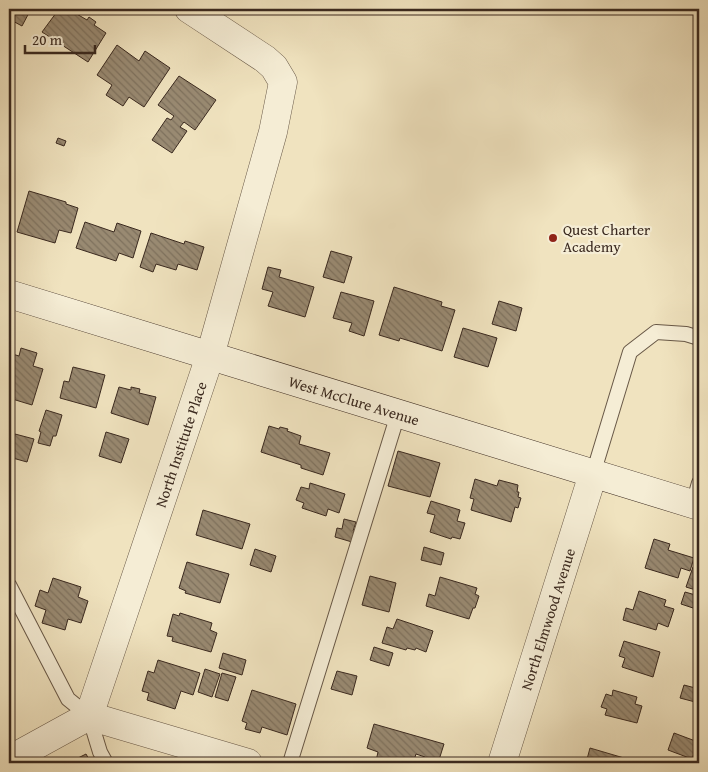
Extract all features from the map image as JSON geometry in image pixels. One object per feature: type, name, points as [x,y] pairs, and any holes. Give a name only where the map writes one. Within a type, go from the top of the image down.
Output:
[{"type":"street","name":"North Institute Place","points":[[89,716],[210,356],[273,132],[282,82],[274,67],[260,54],[189,9]]},
{"type":"street","name":"West McClure Avenue","points":[[9,294],[593,474],[697,498]]},
{"type":"street","name":"North Elmwood Avenue","points":[[502,763],[593,474]]},
{"type":"street","points":[[9,760],[89,716],[248,763]]},
{"type":"lane","points":[[593,474],[630,352],[656,332],[686,334],[699,338]]},
{"type":"lane","points":[[290,763],[398,414]]},
{"type":"lane","points":[[9,585],[68,699],[89,716],[100,752],[106,763]]},
{"type":"building","points":[[9,9],[31,9],[22,26],[9,19]]},
{"type":"building","points":[[59,9],[77,10],[75,13],[87,20],[89,17],[96,22],[94,25],[106,33],[88,62],[42,32]]},
{"type":"building","points":[[117,45],[139,61],[145,51],[170,68],[144,107],[129,97],[123,106],[106,95],[112,85],[97,75]]},
{"type":"building","points":[[179,76],[216,100],[195,130],[184,122],[180,127],[187,131],[172,153],[152,140],[167,118],[171,120],[174,116],[158,105]]},
{"type":"building","points":[[58,138],[66,141],[64,146],[56,143]]},
{"type":"building","points":[[29,191],[66,202],[66,204],[78,208],[71,233],[59,230],[55,243],[17,232]]},
{"type":"building","points":[[85,222],[114,232],[117,223],[141,231],[133,258],[119,253],[116,261],[76,248]]},
{"type":"building","points":[[151,233],[184,244],[185,241],[204,247],[197,270],[178,264],[176,270],[156,264],[153,272],[140,267]]},
{"type":"building","points":[[331,251],[352,257],[344,283],[323,277]]},
{"type":"building","points":[[268,267],[281,270],[279,277],[314,287],[305,317],[268,306],[273,292],[262,289]]},
{"type":"building","points":[[394,287],[442,302],[441,306],[455,310],[442,351],[400,338],[399,341],[379,335]]},
{"type":"building","points":[[341,292],[374,301],[364,336],[349,331],[352,323],[333,318]]},
{"type":"building","points":[[499,301],[522,308],[516,331],[492,324]]},
{"type":"building","points":[[463,328],[497,338],[488,367],[454,357]]},
{"type":"building","points":[[21,348],[37,353],[33,366],[43,369],[32,405],[9,398],[9,353],[19,356]]},
{"type":"building","points":[[73,367],[105,375],[96,408],[60,398],[64,381],[69,382]]},
{"type":"building","points":[[119,387],[131,390],[131,387],[140,389],[139,393],[156,397],[148,425],[111,413]]},
{"type":"building","points":[[46,410],[62,415],[56,436],[53,436],[50,446],[38,443],[41,432],[39,431]]},
{"type":"building","points":[[269,426],[288,429],[287,431],[301,436],[299,444],[330,453],[323,475],[301,468],[301,465],[261,452]]},
{"type":"building","points":[[106,432],[129,439],[121,463],[99,456]]},
{"type":"building","points":[[15,434],[34,439],[27,462],[9,457]]},
{"type":"building","points":[[398,451],[440,463],[430,497],[388,486]]},
{"type":"building","points":[[475,479],[497,486],[499,480],[518,485],[518,497],[521,498],[518,508],[515,507],[511,522],[471,510],[474,499],[470,498]]},
{"type":"building","points":[[310,483],[345,494],[339,513],[328,509],[326,516],[302,508],[304,503],[296,500],[301,487],[309,489]]},
{"type":"building","points":[[431,501],[460,510],[457,521],[465,523],[460,539],[452,537],[451,539],[430,532],[435,515],[427,513]]},
{"type":"building","points":[[203,510],[250,524],[242,549],[196,535]]},
{"type":"building","points":[[344,519],[356,522],[352,542],[335,537],[337,528],[342,529]]},
{"type":"building","points":[[654,539],[670,544],[668,550],[694,558],[690,571],[681,568],[678,578],[645,568]]},
{"type":"building","points":[[424,547],[444,553],[441,565],[421,560]]},
{"type":"building","points":[[255,549],[276,556],[271,572],[250,565]]},
{"type":"building","points":[[187,562],[229,574],[220,603],[185,593],[186,591],[179,588]]},
{"type":"building","points":[[693,567],[699,569],[699,591],[686,587]]},
{"type":"building","points":[[370,576],[396,583],[389,612],[362,605]]},
{"type":"building","points":[[440,577],[477,588],[475,594],[479,596],[469,619],[426,606],[429,594],[435,596]]},
{"type":"building","points":[[53,578],[81,587],[78,597],[88,601],[81,623],[68,619],[65,630],[42,623],[46,610],[35,606],[40,590],[48,593]]},
{"type":"building","points":[[639,591],[666,600],[664,606],[674,609],[668,627],[658,623],[656,630],[623,620],[626,608],[633,610]]},
{"type":"building","points":[[685,592],[699,596],[699,610],[681,604]]},
{"type":"building","points":[[180,613],[212,623],[210,630],[217,633],[211,652],[172,641],[173,637],[167,636],[173,614],[179,616]]},
{"type":"building","points":[[397,619],[433,631],[426,652],[416,648],[415,650],[407,648],[406,650],[382,643],[387,627],[393,629]]},
{"type":"building","points":[[624,641],[660,652],[653,677],[622,667],[625,658],[619,656]]},
{"type":"building","points":[[374,647],[393,653],[389,666],[370,660]]},
{"type":"building","points":[[223,653],[246,660],[242,675],[219,668]]},
{"type":"building","points":[[158,660],[200,673],[193,695],[181,691],[175,709],[147,700],[149,693],[142,691],[148,671],[154,673]]},
{"type":"building","points":[[205,669],[220,674],[212,697],[198,692]]},
{"type":"building","points":[[337,671],[357,676],[352,695],[331,689]]},
{"type":"building","points":[[222,673],[236,677],[228,701],[215,697]]},
{"type":"building","points":[[684,685],[699,689],[699,703],[680,698]]},
{"type":"building","points":[[252,690],[296,704],[287,735],[262,727],[260,733],[245,729],[247,723],[242,721]]},
{"type":"building","points":[[613,690],[637,697],[635,704],[642,706],[637,723],[605,715],[607,709],[601,707],[606,694],[612,696]]},
{"type":"building","points":[[374,724],[444,744],[438,763],[425,760],[425,757],[416,754],[413,763],[383,763],[376,761],[378,752],[367,748]]},
{"type":"building","points":[[674,733],[698,742],[692,759],[668,750]]},
{"type":"building","points":[[590,748],[641,763],[586,763]]},
{"type":"building","points":[[86,754],[91,763],[76,763],[74,760]]},
{"type":"place","name":"Quest Charter Academy","points":[[553,238]]}]
